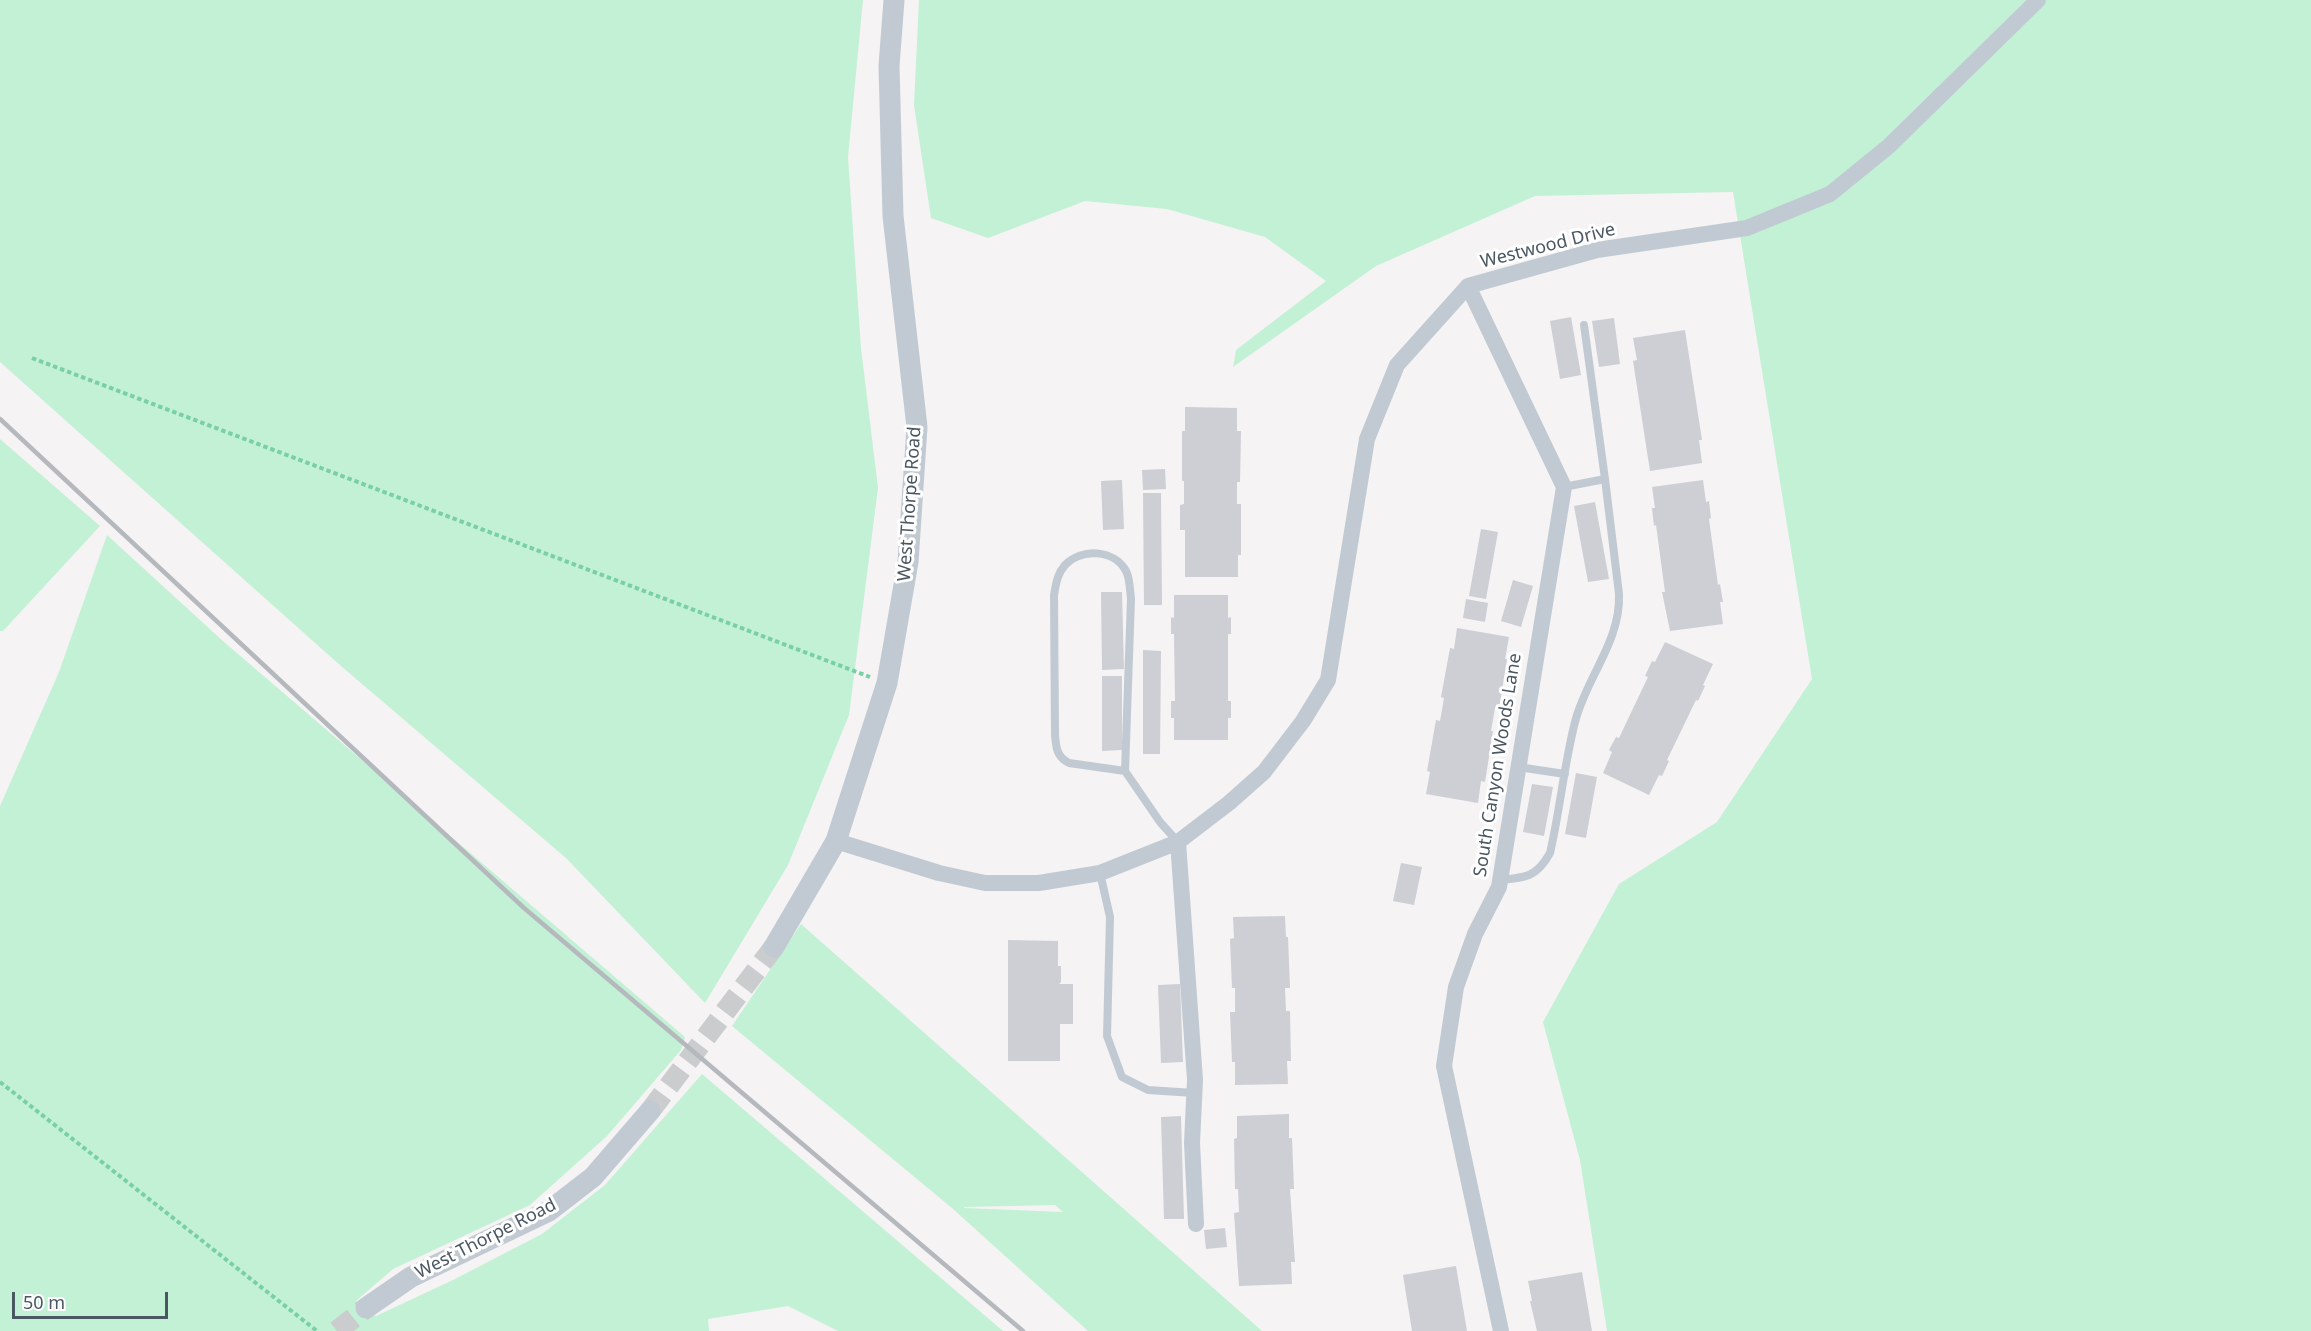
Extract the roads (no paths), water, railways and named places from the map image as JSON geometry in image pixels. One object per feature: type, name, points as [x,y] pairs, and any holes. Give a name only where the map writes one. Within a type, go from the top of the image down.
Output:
[{"type":"street","name":"West Thorpe Road","points":[[774,947],[836,841],[887,684],[908,562],[917,427],[893,216],[889,66],[894,0]]},
{"type":"street","name":"Westwood Drive","points":[[836,841],[939,873],[985,882],[1039,883],[1100,873],[1178,842],[1229,803],[1264,772],[1303,721],[1328,680],[1367,439],[1397,365],[1468,286],[1598,250],[1747,228],[1830,194],[1889,146],[2038,0]]},
{"type":"street","points":[[1468,286],[1564,487]]},
{"type":"street","name":"South Canyon Woods Lane","points":[[1501,1331],[1444,1066],[1456,987],[1475,934],[1499,887],[1564,487]]},
{"type":"street","points":[[1178,842],[1195,1080],[1192,1143],[1196,1224]]},
{"type":"street","name":"West Thorpe Road","points":[[366,1308],[411,1277],[549,1211],[593,1177],[650,1111]]},
{"type":"lane","points":[[1500,880],[1533,874],[1543,866],[1553,839],[1580,705],[1613,636],[1620,609],[1584,325]]},
{"type":"lane","points":[[1564,487],[1605,479]]},
{"type":"lane","points":[[1125,771],[1069,763],[1057,752],[1054,735],[1055,586],[1057,577],[1065,564],[1077,556],[1095,552],[1112,557],[1126,571],[1131,598],[1125,771],[1160,822],[1178,842]]},
{"type":"lane","points":[[1518,767],[1565,774]]},
{"type":"lane","points":[[1100,873],[1110,916],[1107,1036],[1122,1077],[1148,1090],[1194,1093]]},
{"type":"tunnel","points":[[650,1111],[774,947]]},
{"type":"tunnel","points":[[337,1331],[366,1308]]},
{"type":"railway","points":[[0,419],[524,908],[1023,1331]]}]
